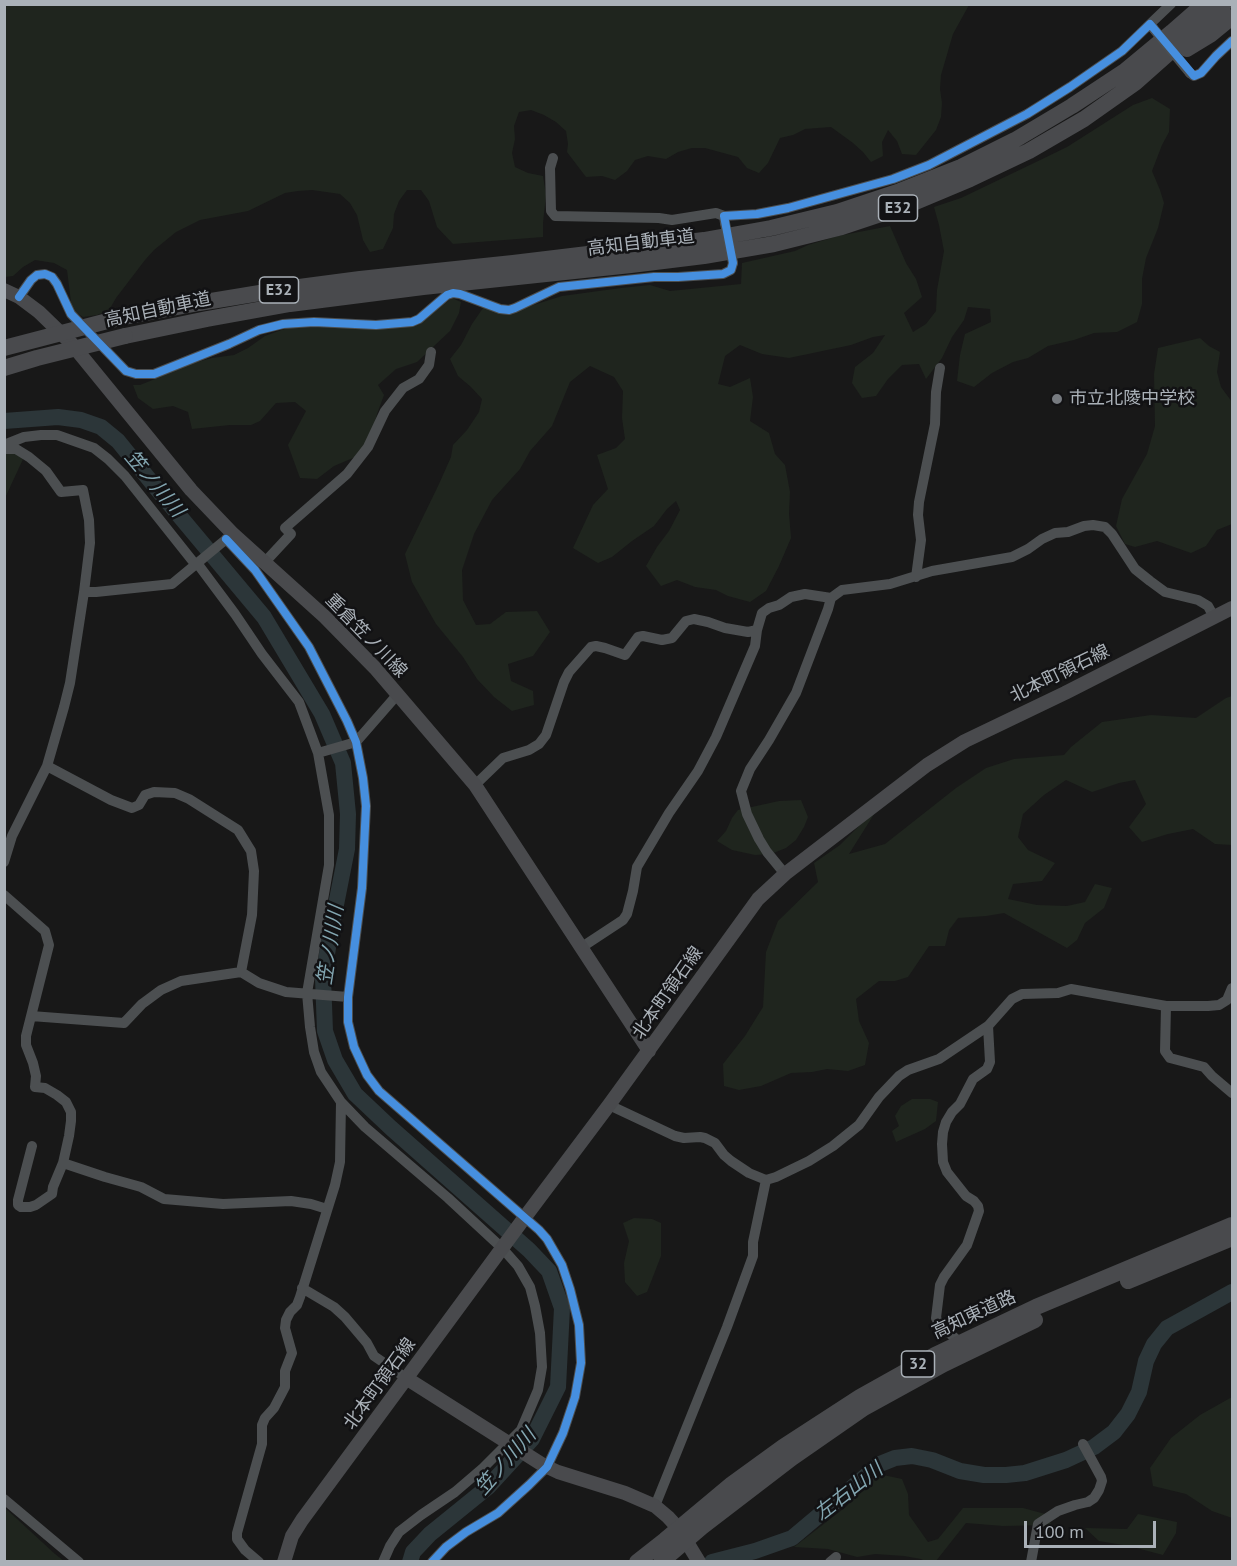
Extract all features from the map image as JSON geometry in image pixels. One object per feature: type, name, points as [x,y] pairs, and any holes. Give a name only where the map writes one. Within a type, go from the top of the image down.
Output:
[{"type":"highway","name":"高知自動車道","points":[[4,368],[126,336],[207,319],[290,304],[423,287],[760,230],[837,212],[961,167],[1015,140],[1125,71],[1204,4]]},
{"type":"highway","name":"高知自動車道","points":[[4,348],[119,318],[284,289],[440,270],[515,270],[631,265],[774,244],[842,226],[908,205],[1029,151],[1084,119],[1136,83],[1224,4]]},
{"type":"highway","points":[[1136,83],[1233,17]]},
{"type":"highway","name":"高知東道路","points":[[661,1562],[683,1534],[732,1484],[783,1447],[860,1397],[958,1343],[1036,1307],[1233,1225]]},
{"type":"highway","name":"高知東道路","points":[[637,1562],[683,1534],[864,1408],[934,1369],[1038,1318],[1233,1238]]},
{"type":"main road","name":"重倉笠ノ川線","points":[[4,290],[19,297],[53,324],[191,490],[227,538],[265,562],[325,617],[375,668],[475,784],[649,1051]]},
{"type":"main road","name":"北本町領石線","points":[[284,1562],[292,1536],[302,1520],[649,1051],[758,899],[785,874],[927,765],[965,741],[1233,608]]},
{"type":"main road","points":[[406,1378],[545,1466],[625,1493],[654,1506],[669,1517],[698,1558]]},
{"type":"street","points":[[725,220],[788,208],[893,178],[929,165],[1027,114],[1071,87],[1122,51],[1151,26],[1171,4]]},
{"type":"street","points":[[1151,26],[1194,76],[1201,73],[1233,41]]},
{"type":"street","points":[[19,297],[37,275],[45,274],[52,277],[71,314],[126,371],[136,374],[154,374],[259,330],[283,324],[314,322],[376,325],[412,322],[419,319],[447,295],[453,293],[509,310],[559,287],[654,277],[723,274],[731,270],[733,263],[725,220],[716,213],[672,220],[555,216],[551,211],[550,168],[553,158]]},
{"type":"street","points":[[265,562],[291,534],[285,528],[346,474],[368,447],[385,411],[403,387],[419,379],[429,365],[431,352]]},
{"type":"street","points":[[916,577],[921,540],[919,502],[935,424],[936,392],[940,368]]},
{"type":"street","points":[[4,447],[24,437],[57,435],[94,448],[108,459],[198,562],[262,654],[299,702],[319,752],[329,815],[329,865],[311,993],[314,1052],[321,1072],[341,1102],[365,1126],[503,1247],[518,1266],[530,1287],[540,1333],[542,1367],[538,1390],[520,1430],[510,1444],[455,1492],[399,1532],[383,1562]]},
{"type":"street","points":[[4,447],[16,449],[29,457],[46,471],[61,492],[83,490],[89,520],[90,543],[70,683],[47,766],[12,836],[4,862]]},
{"type":"street","points":[[785,874],[759,839],[747,814],[741,791],[750,769],[796,693],[831,598],[842,590],[890,584],[932,571],[1012,557],[1055,532],[1068,532],[1084,525],[1094,525],[1105,527],[1112,534],[1135,569],[1150,581],[1165,592],[1198,600],[1208,606],[1214,616]]},
{"type":"street","points":[[84,592],[172,584],[227,538],[255,570],[309,647],[347,721],[363,778],[366,806],[362,888],[346,997],[348,1022],[354,1047],[367,1075],[379,1091],[547,1239],[562,1265],[579,1325],[581,1363],[575,1397],[563,1433],[545,1466],[529,1485],[498,1513],[446,1547],[432,1562]]},
{"type":"street","points":[[582,947],[623,920],[627,914],[637,867],[669,813],[698,771],[716,737],[755,646],[762,613],[791,597],[805,594],[831,598]]},
{"type":"street","points":[[475,784],[503,758],[529,750],[539,744],[546,735],[569,672],[591,647],[605,648],[626,655],[639,637],[662,640],[672,638],[686,621],[694,620],[748,632],[757,630]]},
{"type":"street","points":[[319,752],[354,742],[397,695]]},
{"type":"street","points":[[47,766],[111,800],[132,808],[139,805],[145,795],[154,792],[175,793],[189,799],[238,830],[251,851],[254,872],[252,915],[241,972]]},
{"type":"street","points":[[4,895],[45,931],[49,945],[26,1036],[26,1045],[36,1076],[35,1087],[45,1088],[66,1102],[71,1112],[69,1136],[63,1162],[52,1194],[30,1207],[18,1205],[18,1200],[32,1146]]},
{"type":"street","points":[[31,1016],[124,1023],[142,1004],[161,990],[181,981],[241,972],[259,983],[286,992],[346,997]]},
{"type":"street","points":[[609,1105],[675,1136],[705,1138],[715,1143],[731,1161],[749,1173],[766,1180],[809,1161],[846,1136],[859,1125],[879,1097],[899,1076],[939,1059],[988,1026],[1011,999],[1022,994],[1058,993],[1071,989],[1166,1006],[1199,1006],[1219,1005],[1227,1000],[1233,987]]},
{"type":"street","points":[[1166,1006],[1166,1051],[1170,1058],[1204,1067],[1233,1093]]},
{"type":"street","points":[[958,1343],[939,1324],[936,1317],[940,1285],[967,1245],[979,1211],[974,1201],[961,1191],[947,1172],[943,1162],[943,1132],[946,1122],[960,1104],[973,1079],[987,1068],[990,1062],[988,1026]]},
{"type":"street","points":[[259,1562],[245,1550],[237,1539],[237,1533],[262,1444],[262,1425],[285,1387],[285,1371],[292,1353],[285,1328],[286,1320],[297,1305],[340,1162],[341,1102]]},
{"type":"street","points":[[63,1162],[105,1178],[141,1187],[164,1199],[223,1204],[291,1201],[327,1209]]},
{"type":"street","points":[[654,1506],[727,1327],[753,1256],[753,1242],[766,1180]]},
{"type":"street","points":[[302,1288],[334,1307],[367,1343],[374,1356],[406,1378]]},
{"type":"street","points":[[1031,1562],[1038,1524],[1058,1511],[1088,1502],[1099,1490],[1101,1477],[1085,1448]]},
{"type":"street","points":[[4,1499],[79,1562]]},
{"type":"shaded area","points":[[5,5],[969,5],[953,34],[941,75],[941,117],[936,130],[916,155],[902,154],[897,141],[888,130],[882,142],[883,156],[871,162],[853,143],[831,127],[805,129],[780,138],[768,163],[759,173],[747,168],[738,157],[705,148],[692,148],[666,159],[648,156],[635,160],[627,171],[615,180],[602,176],[586,177],[567,152],[566,131],[544,115],[531,110],[519,112],[514,126],[515,139],[512,153],[515,167],[543,176],[546,195],[543,237],[453,244],[437,227],[429,201],[421,190],[407,190],[399,201],[394,214],[393,228],[383,249],[370,252],[363,240],[357,215],[350,203],[340,194],[312,190],[285,193],[248,211],[200,220],[176,232],[145,260],[109,310],[83,317],[72,310],[67,270],[54,263],[35,260],[13,276],[5,277]]},
{"type":"shaded area","points":[[1152,98],[1170,109],[1169,132],[1152,171],[1164,203],[1158,228],[1146,258],[1142,279],[1142,304],[1137,322],[1117,332],[1094,333],[1048,346],[1028,358],[1013,362],[992,373],[974,387],[957,381],[965,334],[991,322],[990,309],[968,307],[964,320],[952,337],[942,358],[926,379],[919,364],[902,365],[876,396],[862,398],[852,383],[855,367],[873,353],[885,335],[851,345],[789,358],[762,354],[740,345],[725,356],[718,384],[730,387],[750,378],[753,397],[750,421],[769,433],[775,454],[785,465],[790,492],[791,538],[766,591],[750,602],[677,580],[661,586],[646,566],[680,510],[676,501],[654,526],[612,557],[598,563],[573,548],[593,505],[608,489],[597,455],[616,448],[625,439],[622,418],[623,391],[614,377],[590,366],[570,382],[552,426],[530,451],[520,469],[492,500],[474,534],[462,570],[463,600],[476,625],[490,624],[506,612],[537,611],[550,632],[533,656],[508,664],[511,681],[533,691],[534,705],[512,711],[494,697],[477,679],[463,657],[436,624],[412,582],[405,554],[451,457],[453,445],[479,412],[482,399],[458,376],[450,359],[483,308],[505,314],[562,296],[621,288],[650,285],[670,291],[741,284],[742,263],[795,251],[838,236],[890,226],[906,263],[916,279],[922,297],[904,313],[913,332],[926,324],[936,311],[944,251],[934,207],[961,198],[1067,147],[1133,105]]},
{"type":"shaded area","points":[[452,298],[461,302],[459,313],[450,331],[417,362],[396,369],[378,385],[384,395],[372,435],[360,455],[334,466],[317,479],[300,478],[288,445],[306,411],[295,402],[276,403],[260,421],[251,425],[192,429],[188,412],[173,406],[153,409],[138,398],[133,385],[140,385],[190,364],[234,355],[265,336],[287,328],[418,325]]},
{"type":"shaded area","points":[[1200,338],[1220,352],[1217,372],[1221,387],[1232,402],[1232,524],[1217,530],[1206,546],[1191,553],[1157,541],[1135,547],[1125,544],[1116,526],[1122,499],[1147,454],[1155,426],[1154,374],[1158,348]]},
{"type":"shaded area","points":[[5,440],[24,457],[5,498]]},
{"type":"shaded area","points":[[1232,696],[1232,845],[1215,844],[1193,829],[1142,842],[1129,827],[1146,804],[1135,780],[1092,792],[1066,780],[1044,795],[1023,814],[1018,837],[1028,850],[1055,863],[1042,881],[1013,884],[1008,899],[1037,905],[1067,906],[1085,902],[1095,884],[1112,888],[1104,908],[1085,923],[1077,940],[1067,948],[1004,913],[958,918],[949,930],[945,946],[929,946],[908,977],[895,981],[879,981],[856,999],[859,1021],[869,1043],[865,1065],[848,1071],[827,1069],[791,1073],[761,1086],[739,1090],[724,1086],[723,1064],[745,1036],[763,1007],[766,952],[778,921],[818,882],[814,863],[840,845],[876,811],[849,854],[885,844],[956,788],[986,768],[1014,759],[1064,755],[1102,722],[1151,715],[1196,718]]},
{"type":"shaded area","points":[[801,800],[808,817],[796,840],[786,848],[771,854],[755,855],[732,850],[717,841],[726,831],[738,810],[779,801]]},
{"type":"shaded area","points":[[912,1099],[930,1099],[938,1102],[936,1121],[925,1129],[896,1142],[892,1131],[899,1126],[895,1116],[901,1106]]},
{"type":"shaded area","points":[[634,1218],[652,1219],[661,1223],[661,1256],[647,1292],[637,1296],[625,1282],[624,1263],[629,1241],[623,1223]]},
{"type":"shaded area","points":[[1232,1397],[1232,1518],[1212,1511],[1186,1494],[1153,1486],[1150,1468],[1171,1438],[1200,1415]]},
{"type":"shaded area","points":[[874,1473],[902,1479],[908,1494],[909,1515],[928,1542],[938,1539],[963,1508],[1023,1508],[1049,1515],[1051,1525],[1003,1526],[966,1523],[936,1561],[875,1554],[857,1557],[828,1549],[794,1547],[847,1506]]},
{"type":"shaded area","points":[[4,1507],[55,1554],[64,1561],[5,1561]]},
{"type":"shaded area","points":[[1138,1514],[1177,1522],[1176,1533],[1163,1555],[1099,1541],[1085,1528],[1127,1529]]},
{"type":"waterway","name":"笠ノ川川","points":[[4,421],[58,417],[81,420],[101,427],[118,441],[264,617],[322,714],[343,763],[348,814],[347,849],[323,978],[325,1031],[335,1060],[355,1094],[529,1250],[549,1271],[562,1308],[558,1387],[532,1439],[488,1487],[430,1534],[413,1552],[410,1562]]},
{"type":"waterway","name":"左右山川","points":[[712,1562],[755,1551],[792,1538],[880,1464],[895,1458],[912,1456],[932,1460],[960,1471],[984,1475],[1006,1475],[1025,1473],[1066,1460],[1094,1447],[1114,1432],[1128,1414],[1139,1392],[1146,1361],[1154,1344],[1167,1328],[1232,1292]]},
{"type":"cycle path","points":[[19,297],[37,275],[45,274],[52,277],[71,314],[126,371],[136,374],[154,374],[259,330],[283,324],[314,322],[376,325],[412,322],[419,319],[447,295],[453,293],[509,310],[559,287],[654,277],[723,274],[731,270],[733,263],[724,216],[757,214],[788,208],[893,179],[929,165],[1027,114],[1070,87],[1122,51],[1150,24],[1194,76],[1201,73],[1232,41]]},
{"type":"cycle path","points":[[226,539],[255,570],[309,647],[356,742],[366,806],[362,888],[348,997],[348,1022],[354,1047],[367,1075],[379,1091],[547,1239],[562,1265],[579,1325],[581,1363],[575,1397],[563,1433],[547,1467],[498,1513],[466,1532],[446,1547],[432,1562]]},
{"type":"place","name":"市立北陵中学校","points":[[1057,399]]}]
